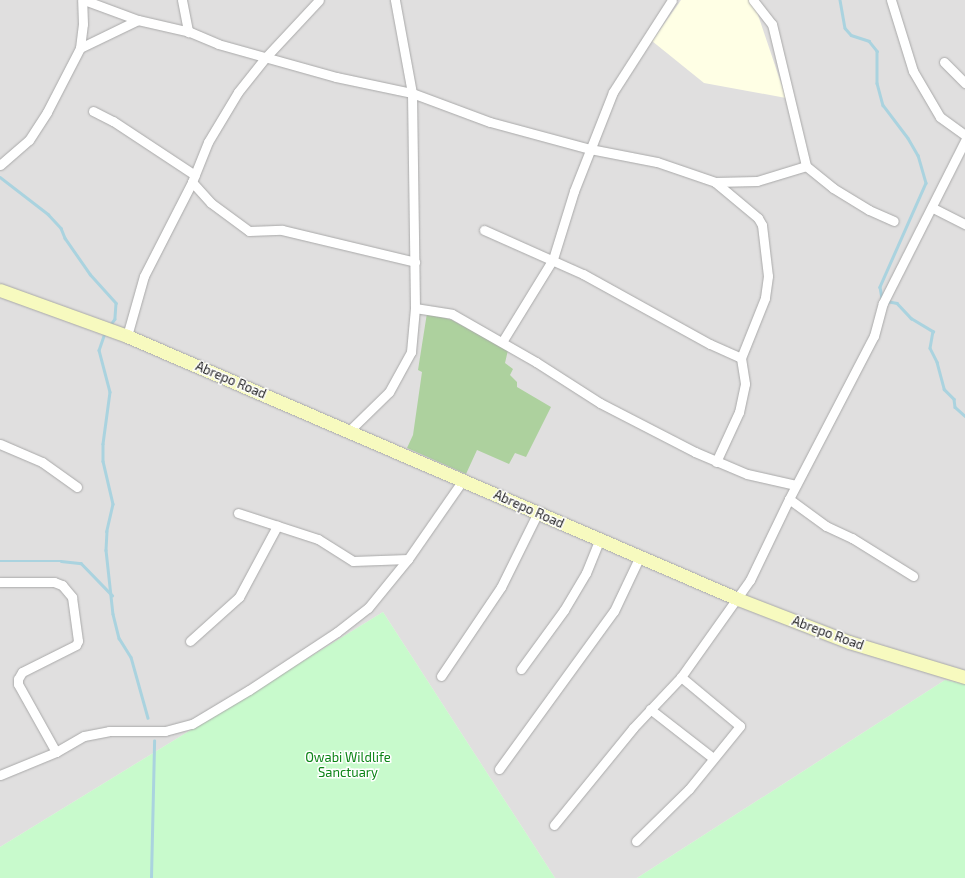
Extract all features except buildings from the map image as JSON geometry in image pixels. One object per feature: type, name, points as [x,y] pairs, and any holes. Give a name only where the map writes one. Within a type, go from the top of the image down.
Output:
[{"type":"main road","name":"Abrepo Road","points":[[0,290],[121,334],[350,430],[537,514],[600,539],[738,599],[849,642],[965,677]]},
{"type":"street","points":[[0,165],[17,153],[29,140],[47,112],[80,48],[83,24],[83,0],[138,20],[188,32],[265,58],[336,78],[412,93],[490,122],[590,149],[657,162],[715,182],[757,181],[806,166]]},
{"type":"street","points":[[182,0],[188,32]]},
{"type":"street","points":[[121,334],[144,276],[194,179],[208,142],[238,92],[265,58],[319,0]]},
{"type":"street","points":[[350,430],[389,392],[404,368],[411,352],[415,308],[412,93],[395,0]]},
{"type":"street","points":[[502,342],[553,259],[590,149],[613,92],[672,0]]},
{"type":"street","points":[[753,0],[772,24],[806,166],[833,188],[869,210],[894,221]]},
{"type":"street","points":[[891,0],[913,71],[940,117],[965,135]]},
{"type":"street","points":[[80,48],[138,20]]},
{"type":"street","points":[[944,62],[965,83]]},
{"type":"street","points":[[93,111],[113,121],[194,179],[210,203],[249,231],[282,230],[415,262]]},
{"type":"street","points":[[554,825],[650,709],[681,677],[738,599],[750,580],[796,485],[874,336],[884,299],[933,208],[965,141]]},
{"type":"street","points":[[715,182],[758,218],[762,225],[768,276],[765,298],[741,358],[745,384],[739,412],[716,462]]},
{"type":"street","points":[[933,208],[965,224]]},
{"type":"street","points":[[484,230],[553,259],[710,344],[741,358]]},
{"type":"street","points":[[415,308],[452,314],[502,342],[600,403],[716,462],[747,474],[796,485]]},
{"type":"street","points":[[0,444],[42,462],[77,487]]},
{"type":"street","points":[[0,775],[56,752],[84,736],[165,731],[192,724],[337,632],[368,608],[408,559],[463,480]]},
{"type":"street","points":[[789,499],[826,526],[852,538],[913,576]]},
{"type":"street","points":[[238,513],[318,539],[353,561],[408,559]]},
{"type":"street","points":[[441,676],[501,587],[537,514]]},
{"type":"street","points":[[190,642],[239,597],[277,526]]},
{"type":"street","points":[[521,669],[564,610],[586,574],[600,539]]},
{"type":"street","points":[[499,769],[614,612],[640,556]]},
{"type":"street","points":[[0,582],[54,582],[67,589],[72,597],[78,641],[76,645],[22,672],[18,679],[18,684],[56,752]]},
{"type":"street","points":[[636,841],[689,789],[740,726],[681,677]]},
{"type":"street","points":[[650,709],[713,758]]},
{"type":"shaded area","points":[[0,0],[965,0],[965,684],[945,680],[637,878],[555,878],[383,612],[0,847]]},
{"type":"shaded area","points":[[681,0],[750,0],[755,6],[786,98],[704,83],[652,41]]},
{"type":"green space","points":[[427,313],[452,320],[508,350],[505,363],[513,369],[510,375],[517,382],[517,387],[551,407],[526,457],[515,453],[509,464],[477,450],[466,474],[407,448],[413,435],[422,372],[418,370]]},
{"type":"green space","name":"Owabi Wildlife Sanctuary","points":[[383,612],[555,878],[0,878],[0,847]]},
{"type":"green space","points":[[945,680],[965,684],[965,878],[637,878]]},
{"type":"waterway","points":[[840,0],[845,28],[851,35],[869,41],[877,51],[877,83],[883,105],[908,138],[918,155],[926,183],[880,287],[882,298]]},
{"type":"waterway","points":[[0,177],[48,214],[61,228],[65,238],[90,274],[116,303],[115,319],[110,326]]},
{"type":"waterway","points":[[886,301],[897,303],[911,318],[933,331],[930,348],[937,362],[944,389],[954,399],[955,407],[965,416]]},
{"type":"waterway","points":[[105,333],[99,350],[110,392],[103,444],[103,461],[113,504],[107,531],[106,550],[113,614],[119,638],[131,657],[148,718]]},
{"type":"waterway","points":[[0,561],[61,561],[81,563],[112,595]]},
{"type":"waterway","points":[[151,878],[154,741]]}]
